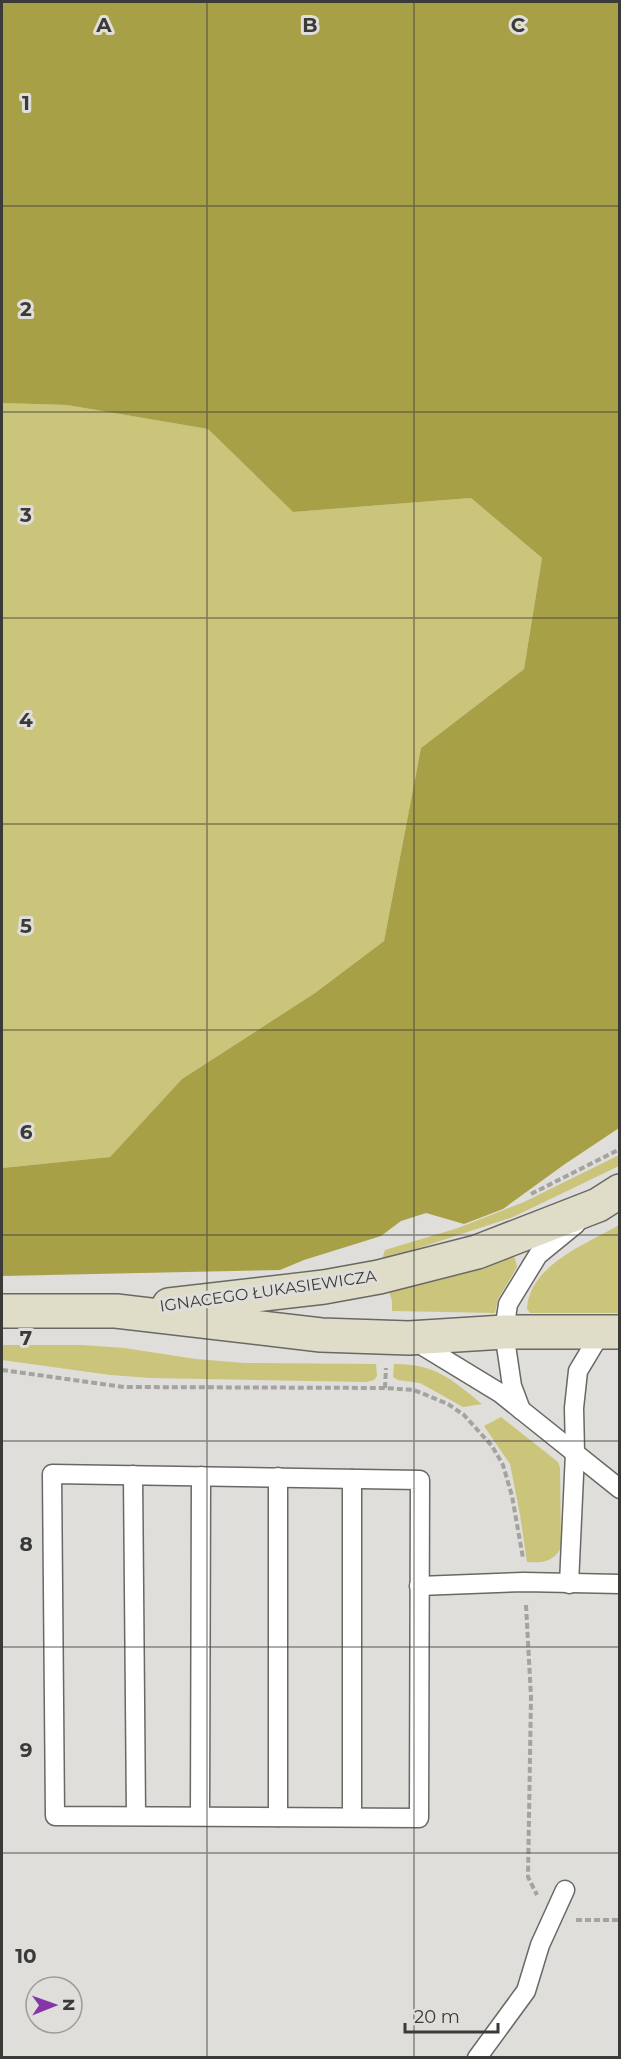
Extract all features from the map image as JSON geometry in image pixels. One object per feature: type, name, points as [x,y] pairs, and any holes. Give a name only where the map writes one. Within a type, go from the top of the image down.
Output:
[{"type":"main road","name":"IGNACEGO ŁUKASIEWICZA","points":[[2,1311],[116,1311],[324,1287],[380,1277],[477,1252],[609,1198]]},
{"type":"main road","name":"IGNACEGO ŁUKASIEWICZA","points":[[116,1311],[321,1335],[409,1338],[504,1332],[611,1332]]},
{"type":"lane","points":[[521,1410],[512,1386],[504,1332],[508,1304],[538,1255],[609,1198]]},
{"type":"lane","points":[[569,1584],[575,1454],[574,1408],[578,1371],[611,1332]]},
{"type":"lane","points":[[409,1338],[500,1393],[620,1489]]},
{"type":"lane","points":[[52,1474],[201,1476],[420,1480],[419,1818],[55,1816],[52,1474]]},
{"type":"lane","points":[[133,1475],[136,1816]]},
{"type":"lane","points":[[200,1816],[201,1476]]},
{"type":"lane","points":[[278,1478],[278,1817]]},
{"type":"lane","points":[[352,1479],[352,1817]]},
{"type":"lane","points":[[419,1586],[524,1582],[620,1584]]},
{"type":"lane","points":[[477,2058],[526,1991],[540,1945],[565,1890]]},
{"type":"path","points":[[2,1370],[124,1387],[414,1390],[447,1404],[464,1415],[492,1446],[503,1465],[512,1496],[522,1551],[531,1697],[528,1877],[533,1889],[553,1914],[573,1920],[620,1920]]},
{"type":"shaded area","points":[[2,2],[619,2],[619,1128],[503,1209],[464,1224],[426,1213],[401,1221],[381,1236],[304,1260],[280,1270],[2,1276],[2,1168],[110,1157],[182,1079],[315,993],[384,941],[421,748],[524,669],[542,558],[471,498],[293,512],[208,429],[67,405],[2,403]]},
{"type":"shaded area","points":[[2,403],[67,405],[208,429],[293,512],[471,498],[542,558],[524,669],[421,748],[384,941],[315,993],[182,1079],[110,1157],[2,1168]]},
{"type":"shaded area","points":[[619,1155],[619,1166],[513,1217],[382,1260],[385,1250],[458,1228],[524,1202]]},
{"type":"shaded area","points":[[619,1225],[619,1313],[530,1313],[527,1309],[530,1294],[538,1280],[549,1268],[576,1248]]},
{"type":"shaded area","points":[[510,1257],[515,1258],[517,1267],[498,1299],[495,1313],[392,1311],[389,1292],[458,1275]]},
{"type":"shaded area","points":[[2,1345],[82,1345],[124,1348],[196,1359],[244,1363],[376,1364],[377,1376],[374,1380],[367,1382],[151,1378],[110,1375],[2,1360]]},
{"type":"shaded area","points":[[394,1364],[432,1370],[452,1380],[482,1404],[463,1407],[420,1383],[398,1380],[393,1377]]},
{"type":"shaded area","points":[[501,1417],[558,1462],[560,1468],[561,1548],[547,1561],[527,1562],[510,1464],[484,1426]]}]
